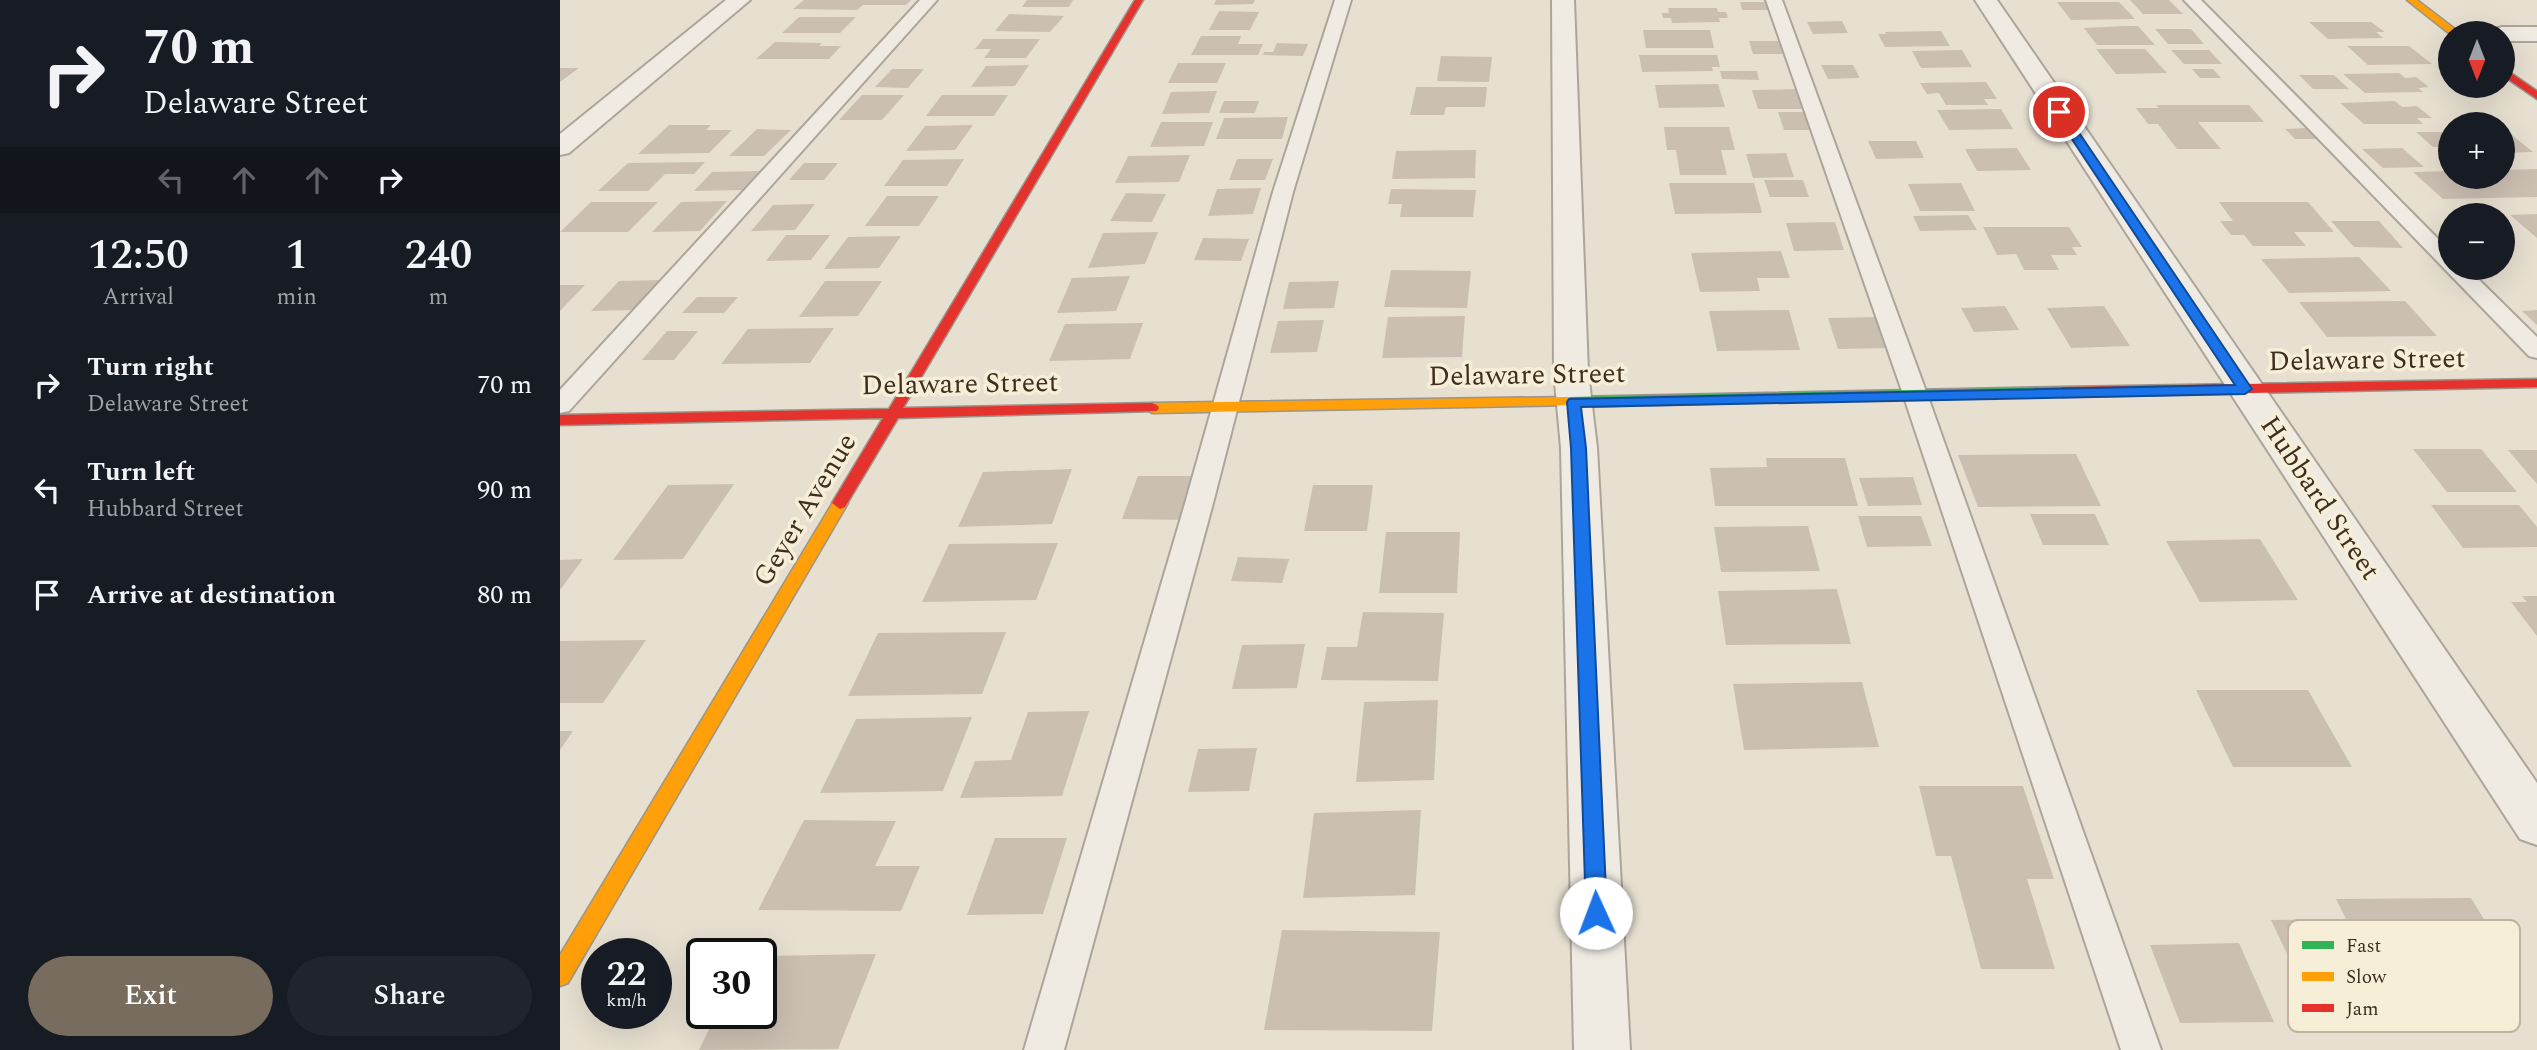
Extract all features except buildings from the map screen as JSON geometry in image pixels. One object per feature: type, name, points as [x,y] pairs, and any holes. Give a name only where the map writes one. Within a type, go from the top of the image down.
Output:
[{"type":"street","points":[[560,147],[739,0]]},
{"type":"street","name":"Geyer Avenue","points":[[560,975],[1139,0]]},
{"type":"street","points":[[1563,0],[1571,372],[1579,448],[1602,1050]]},
{"type":"street","name":"Hubbard Street","points":[[1986,0],[2537,823]]},
{"type":"street","points":[[2411,0],[2439,21]]},
{"type":"street","points":[[2515,34],[2537,34]]},
{"type":"street","points":[[2515,80],[2537,96]]},
{"type":"street","name":"Delaware Street","points":[[560,420],[896,411],[1574,402],[2537,383]]},
{"type":"lane","points":[[560,405],[699,257],[929,0]]},
{"type":"lane","points":[[1044,1050],[1283,192],[1343,0]]},
{"type":"lane","points":[[1774,0],[1915,394],[2141,1050]]},
{"type":"lane","points":[[2192,0],[2438,251]]},
{"type":"lane","points":[[2467,280],[2537,351]]},
{"type":"traffic: fast","points":[[1569,402],[2062,392]]},
{"type":"traffic: slow","points":[[2411,0],[2439,21]]},
{"type":"traffic: slow","points":[[1152,408],[1569,402]]},
{"type":"traffic: slow","points":[[560,975],[840,503]]},
{"type":"traffic: jam","points":[[840,503],[1139,0]]},
{"type":"traffic: jam","points":[[2515,80],[2537,96]]},
{"type":"traffic: jam","points":[[2062,392],[2537,383]]},
{"type":"traffic: jam","points":[[560,420],[1152,408]]},
{"type":"route","points":[[1596,913],[1579,448],[1574,402],[2245,389],[2059,112]]}]
